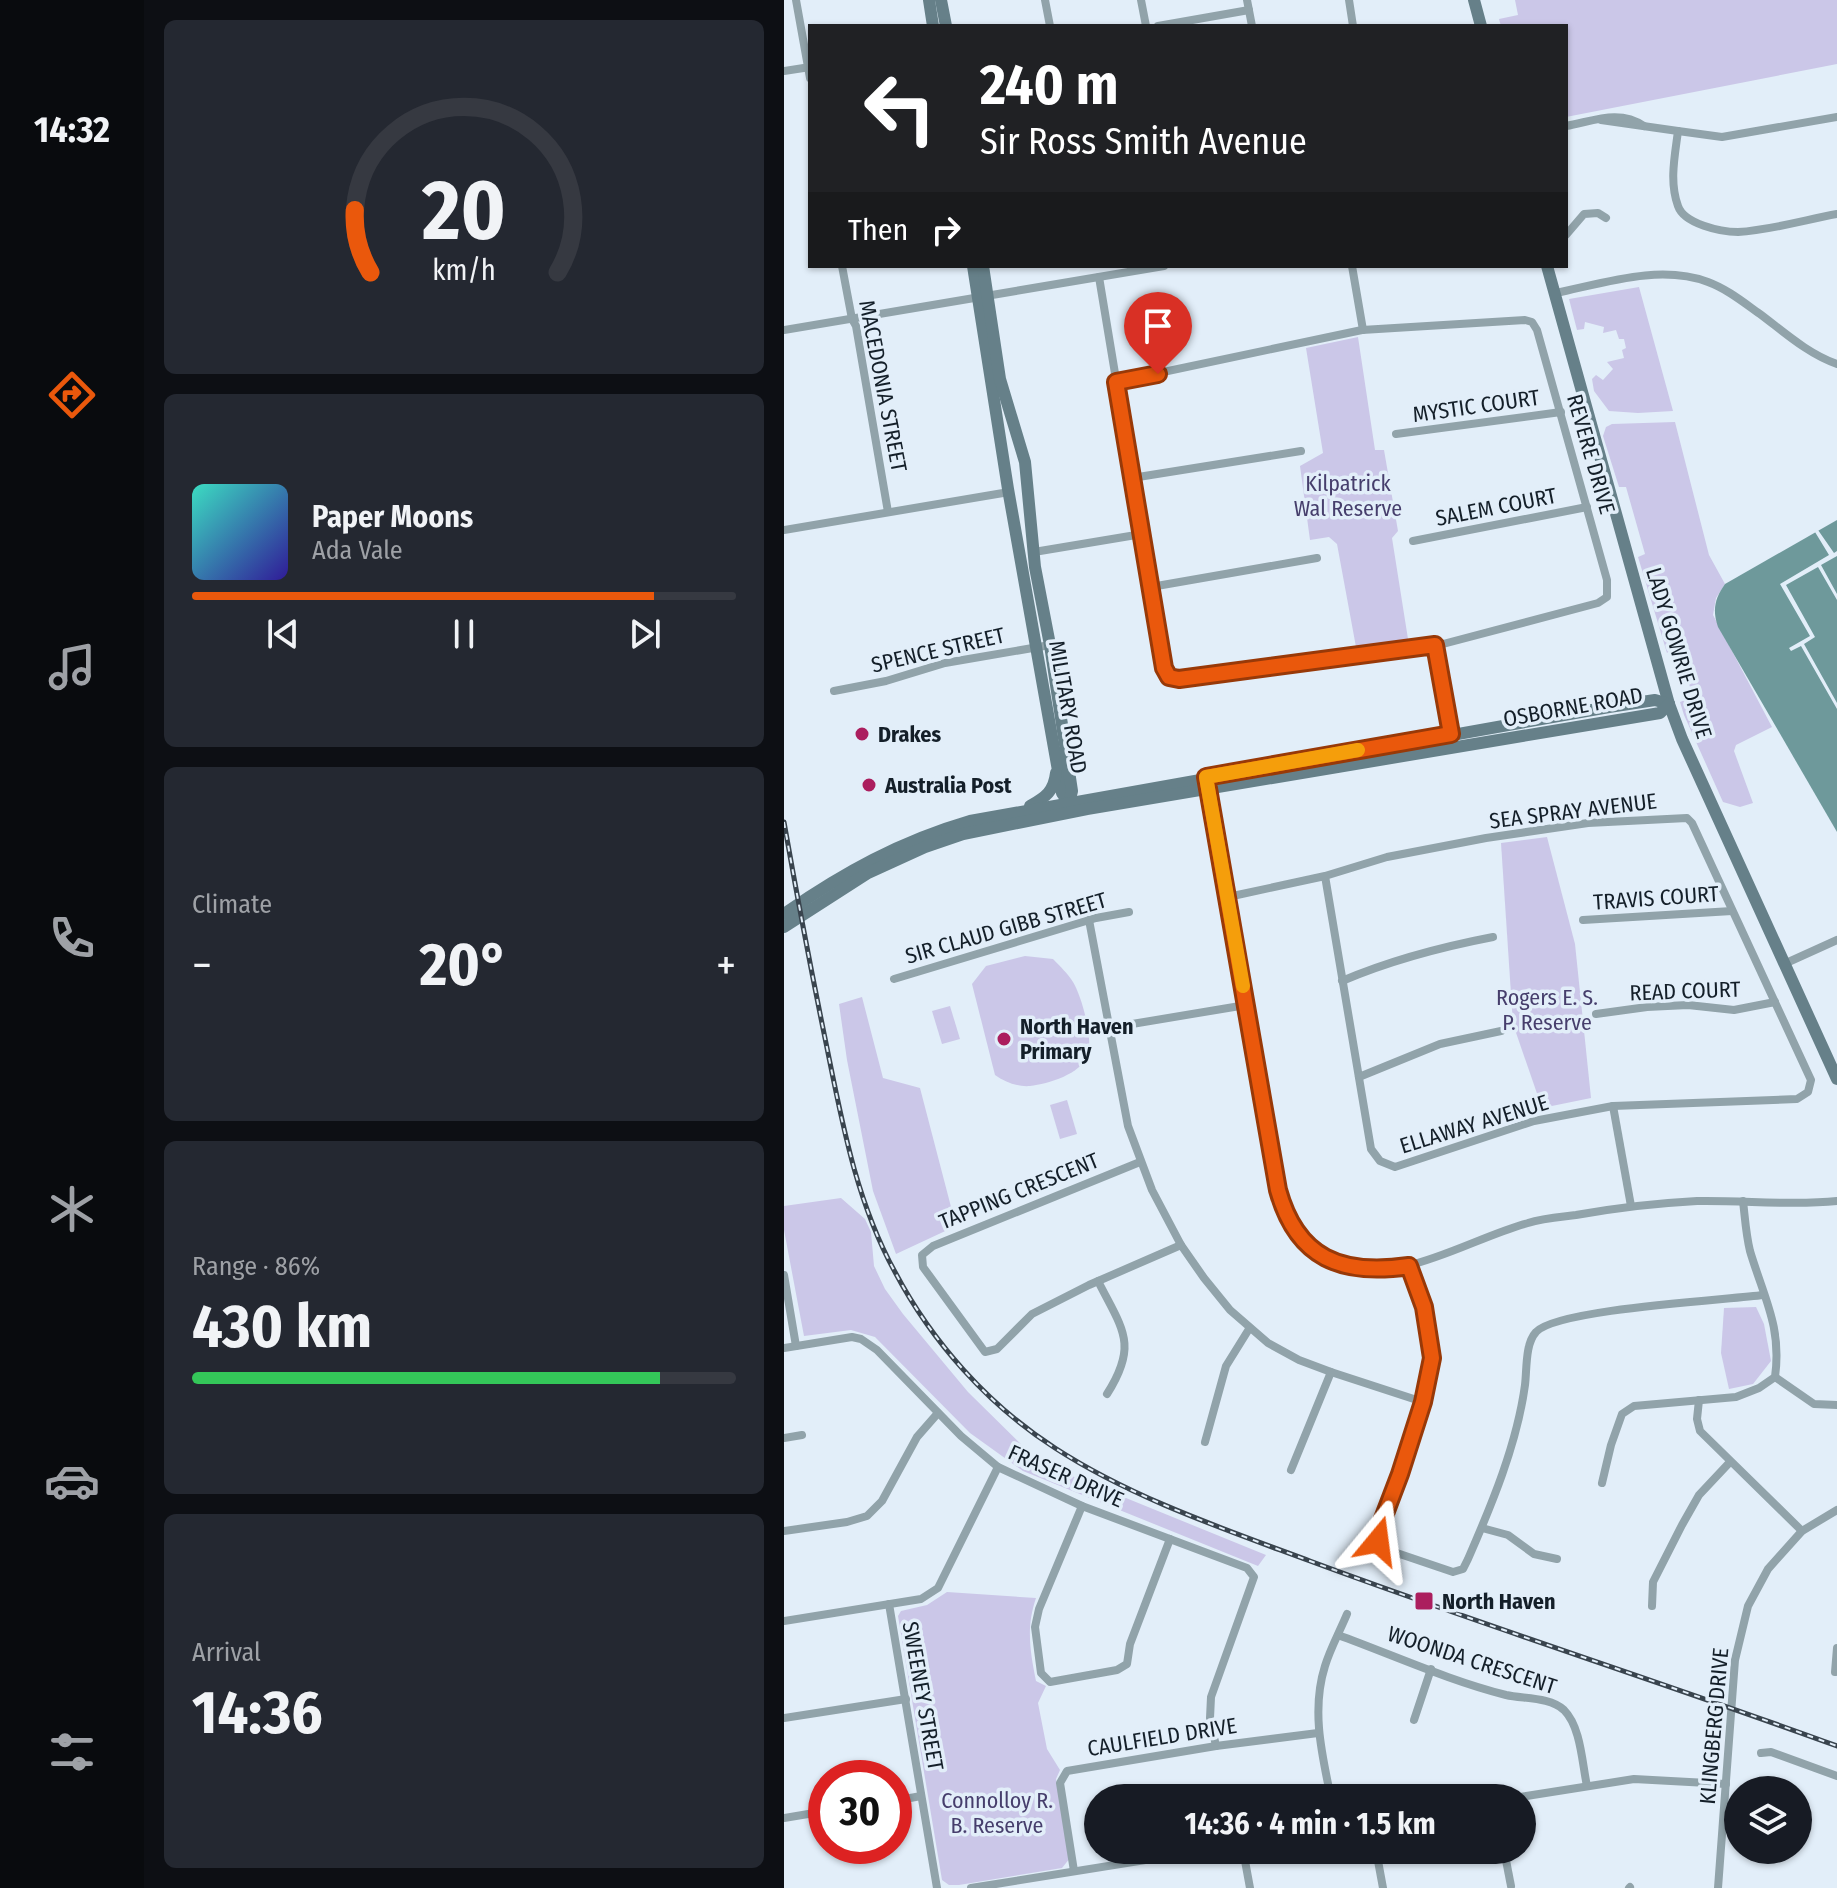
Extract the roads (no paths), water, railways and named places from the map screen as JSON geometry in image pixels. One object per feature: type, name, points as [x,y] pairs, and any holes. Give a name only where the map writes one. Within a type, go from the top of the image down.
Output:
[{"type":"street","points":[[796,0],[808,62]]},
{"type":"street","points":[[929,0],[933,24]]},
{"type":"street","points":[[941,0],[946,24]]},
{"type":"street","points":[[1045,0],[1050,24]]},
{"type":"street","points":[[1141,0],[1146,24]]},
{"type":"street","points":[[1349,0],[1353,24]]},
{"type":"street","points":[[1474,0],[1480,24]]},
{"type":"street","points":[[1167,24],[1248,5]]},
{"type":"street","points":[[784,71],[808,67]]},
{"type":"street","points":[[1568,126],[1601,120],[1722,137],[1837,117]]},
{"type":"street","points":[[1678,131],[1673,176],[1678,206],[1687,218],[1737,232],[1837,214]]},
{"type":"street","points":[[1568,233],[1584,214],[1598,213],[1606,218]]},
{"type":"street","name":"MACEDONIA STREET","points":[[842,268],[852,319],[857,328],[888,512]]},
{"type":"street","name":"MILITARY ROAD","points":[[974,268],[983,296],[1000,379],[1025,462],[1044,646],[1062,762],[1072,791],[1069,803]]},
{"type":"street","name":"MILITARY ROAD","points":[[983,268],[983,296],[1009,492],[1044,646]]},
{"type":"street","points":[[784,330],[1152,268]]},
{"type":"street","points":[[1116,382],[1363,330],[1352,268]]},
{"type":"street","name":"LADY GOWRIE DRIVE","points":[[1548,268],[1669,704],[1837,1079]]},
{"type":"street","points":[[1556,293],[1654,274],[1694,277],[1733,295],[1810,351],[1837,364]]},
{"type":"street","points":[[1099,277],[1164,668],[1173,678],[1435,645],[1453,748]]},
{"type":"street","name":"REVERE DRIVE","points":[[1363,330],[1532,322],[1561,412],[1609,588],[1607,597],[1598,603],[1435,645]]},
{"type":"street","name":"MYSTIC COURT","points":[[1396,434],[1561,412]]},
{"type":"street","points":[[1132,478],[1301,451]]},
{"type":"street","points":[[784,530],[1009,492]]},
{"type":"street","name":"SALEM COURT","points":[[1413,541],[1587,507]]},
{"type":"street","points":[[1034,552],[1142,534]]},
{"type":"street","points":[[1151,587],[1317,558]]},
{"type":"street","name":"SPENCE STREET","points":[[834,691],[886,681],[945,663],[1044,646]]},
{"type":"street","name":"OSBORNE ROAD","points":[[784,927],[833,894],[902,856],[963,834],[1054,816],[1089,804],[1660,713],[1669,704],[1655,700],[1451,734],[1208,784]]},
{"type":"street","points":[[1062,762],[1089,804]]},
{"type":"street","points":[[1020,812],[1045,798],[1052,790],[1062,762]]},
{"type":"street","points":[[1208,784],[1278,1190],[1284,1214],[1320,1257],[1343,1267],[1374,1271],[1409,1266],[1529,1222],[1631,1206],[1697,1201],[1837,1201]]},
{"type":"street","points":[[784,914],[827,885],[911,840],[970,821],[1069,803],[1089,804]]},
{"type":"street","points":[[1054,816],[1069,803]]},
{"type":"street","name":"SEA SPRAY AVENUE","points":[[1228,897],[1325,876],[1387,857],[1486,838],[1588,823],[1687,818],[1811,1080]]},
{"type":"street","points":[[911,840],[925,847]]},
{"type":"street","points":[[902,856],[911,840]]},
{"type":"street","name":"ELLAWAY AVENUE","points":[[1325,876],[1371,1149],[1380,1161],[1395,1167],[1534,1121],[1613,1106],[1797,1099],[1808,1092],[1811,1080]]},
{"type":"street","name":"TRAVIS COURT","points":[[1583,920],[1732,911]]},
{"type":"street","name":"SIR CLAUD GIBB STREET","points":[[894,979],[1089,920],[1129,912]]},
{"type":"street","points":[[1089,920],[1128,1126],[1140,1162],[1181,1245],[1204,1278],[1249,1329],[1268,1343],[1299,1360],[1423,1402]]},
{"type":"street","points":[[1342,981],[1435,948],[1493,937]]},
{"type":"street","points":[[1784,964],[1837,940]]},
{"type":"street","name":"READ COURT","points":[[1596,1014],[1688,1005],[1734,1010],[1775,1002]]},
{"type":"street","points":[[1108,1028],[1246,1005]]},
{"type":"street","points":[[1359,1077],[1440,1044],[1501,1031]]},
{"type":"street","points":[[1613,1106],[1631,1206]]},
{"type":"street","name":"TAPPING CRESCENT","points":[[1140,1162],[933,1246],[922,1255],[923,1267],[985,1352],[997,1349],[1032,1314],[1181,1245]]},
{"type":"street","points":[[1602,1483],[1622,1414],[1634,1406],[1736,1397],[1759,1388],[1775,1377],[1778,1353],[1776,1329],[1749,1246],[1743,1201]]},
{"type":"street","points":[[1409,1266],[1430,1330],[1432,1358],[1423,1402],[1378,1532],[1378,1541],[1385,1549],[1453,1572],[1463,1569],[1482,1528],[1515,1433],[1534,1334],[1543,1326],[1656,1304],[1763,1295]]},
{"type":"street","points":[[784,1275],[796,1346],[784,1348]]},
{"type":"street","points":[[1098,1281],[1124,1334],[1127,1351],[1118,1377],[1107,1394]]},
{"type":"street","points":[[1205,1442],[1226,1366],[1249,1329]]},
{"type":"street","name":"FRASER DRIVE","points":[[796,1346],[840,1338],[861,1339],[877,1350],[938,1413],[998,1467],[1082,1506],[1247,1568],[1254,1577],[1211,1697],[1210,1718],[1216,1746]]},
{"type":"street","points":[[1291,1470],[1331,1372]]},
{"type":"street","points":[[1775,1377],[1814,1404],[1837,1405]]},
{"type":"street","points":[[1699,1400],[1697,1419],[1700,1431],[1802,1531]]},
{"type":"street","points":[[784,1531],[867,1516],[882,1501],[917,1437],[938,1413]]},
{"type":"street","points":[[784,1438],[802,1435]]},
{"type":"street","points":[[1652,1606],[1653,1582],[1682,1525],[1699,1495],[1730,1462]]},
{"type":"street","points":[[784,1621],[921,1599],[938,1588],[998,1467]]},
{"type":"street","points":[[1082,1506],[1039,1609],[1035,1627],[1041,1673],[1050,1682],[1117,1670],[1127,1664],[1130,1644],[1170,1539]]},
{"type":"street","name":"KLINGBERG DRIVE","points":[[1727,1776],[1735,1660],[1748,1606],[1768,1569],[1802,1531],[1837,1510]]},
{"type":"street","points":[[1482,1528],[1508,1535],[1534,1554],[1557,1559]]},
{"type":"street","name":"SWEENEY STREET","points":[[889,1604],[937,1888]]},
{"type":"street","points":[[1328,1784],[1318,1733],[1324,1667],[1347,1614]]},
{"type":"street","name":"WOONDA CRESCENT","points":[[1338,1635],[1506,1695],[1562,1708],[1574,1727],[1587,1786]]},
{"type":"street","points":[[1835,1672],[1837,1648]]},
{"type":"street","points":[[1414,1720],[1431,1669]]},
{"type":"street","points":[[784,1718],[906,1699]]},
{"type":"street","name":"CAULFIELD DRIVE","points":[[1074,1871],[1060,1783],[1067,1771],[1216,1746],[1318,1733]]},
{"type":"street","points":[[1761,1753],[1771,1752],[1837,1776]]},
{"type":"street","points":[[1536,1794],[1634,1779],[1724,1784]]},
{"type":"street","points":[[912,1798],[921,1796]]},
{"type":"street","name":"KLINGBERG DRIVE","points":[[1718,1888],[1724,1810]]},
{"type":"street","points":[[784,1818],[808,1814]]},
{"type":"street","points":[[971,1888],[1119,1864]]},
{"type":"street","points":[[1246,1864],[1250,1888]]},
{"type":"street","points":[[1379,1864],[1383,1888]]},
{"type":"street","points":[[1507,1864],[1511,1886]]},
{"type":"railway","points":[[784,822],[838,1102],[870,1217],[895,1272],[926,1323],[964,1370],[1007,1412],[1030,1431],[1085,1466],[1179,1511],[1376,1585],[1837,1746]]},
{"type":"place","name":"Drakes","points":[[862,734]]},
{"type":"place","name":"Australia Post","points":[[869,785]]},
{"type":"place","name":"North Haven Primary","points":[[1004,1039]]},
{"type":"place","name":"North Haven","points":[[1424,1601]]},
{"type":"park label","name":"Kilpatrick Wal Reserve","points":[[1348,496]]},
{"type":"park label","name":"Rogers E. S. P. Reserve","points":[[1547,1010]]},
{"type":"park label","name":"Connolloy R. B. Reserve","points":[[997,1812]]}]
